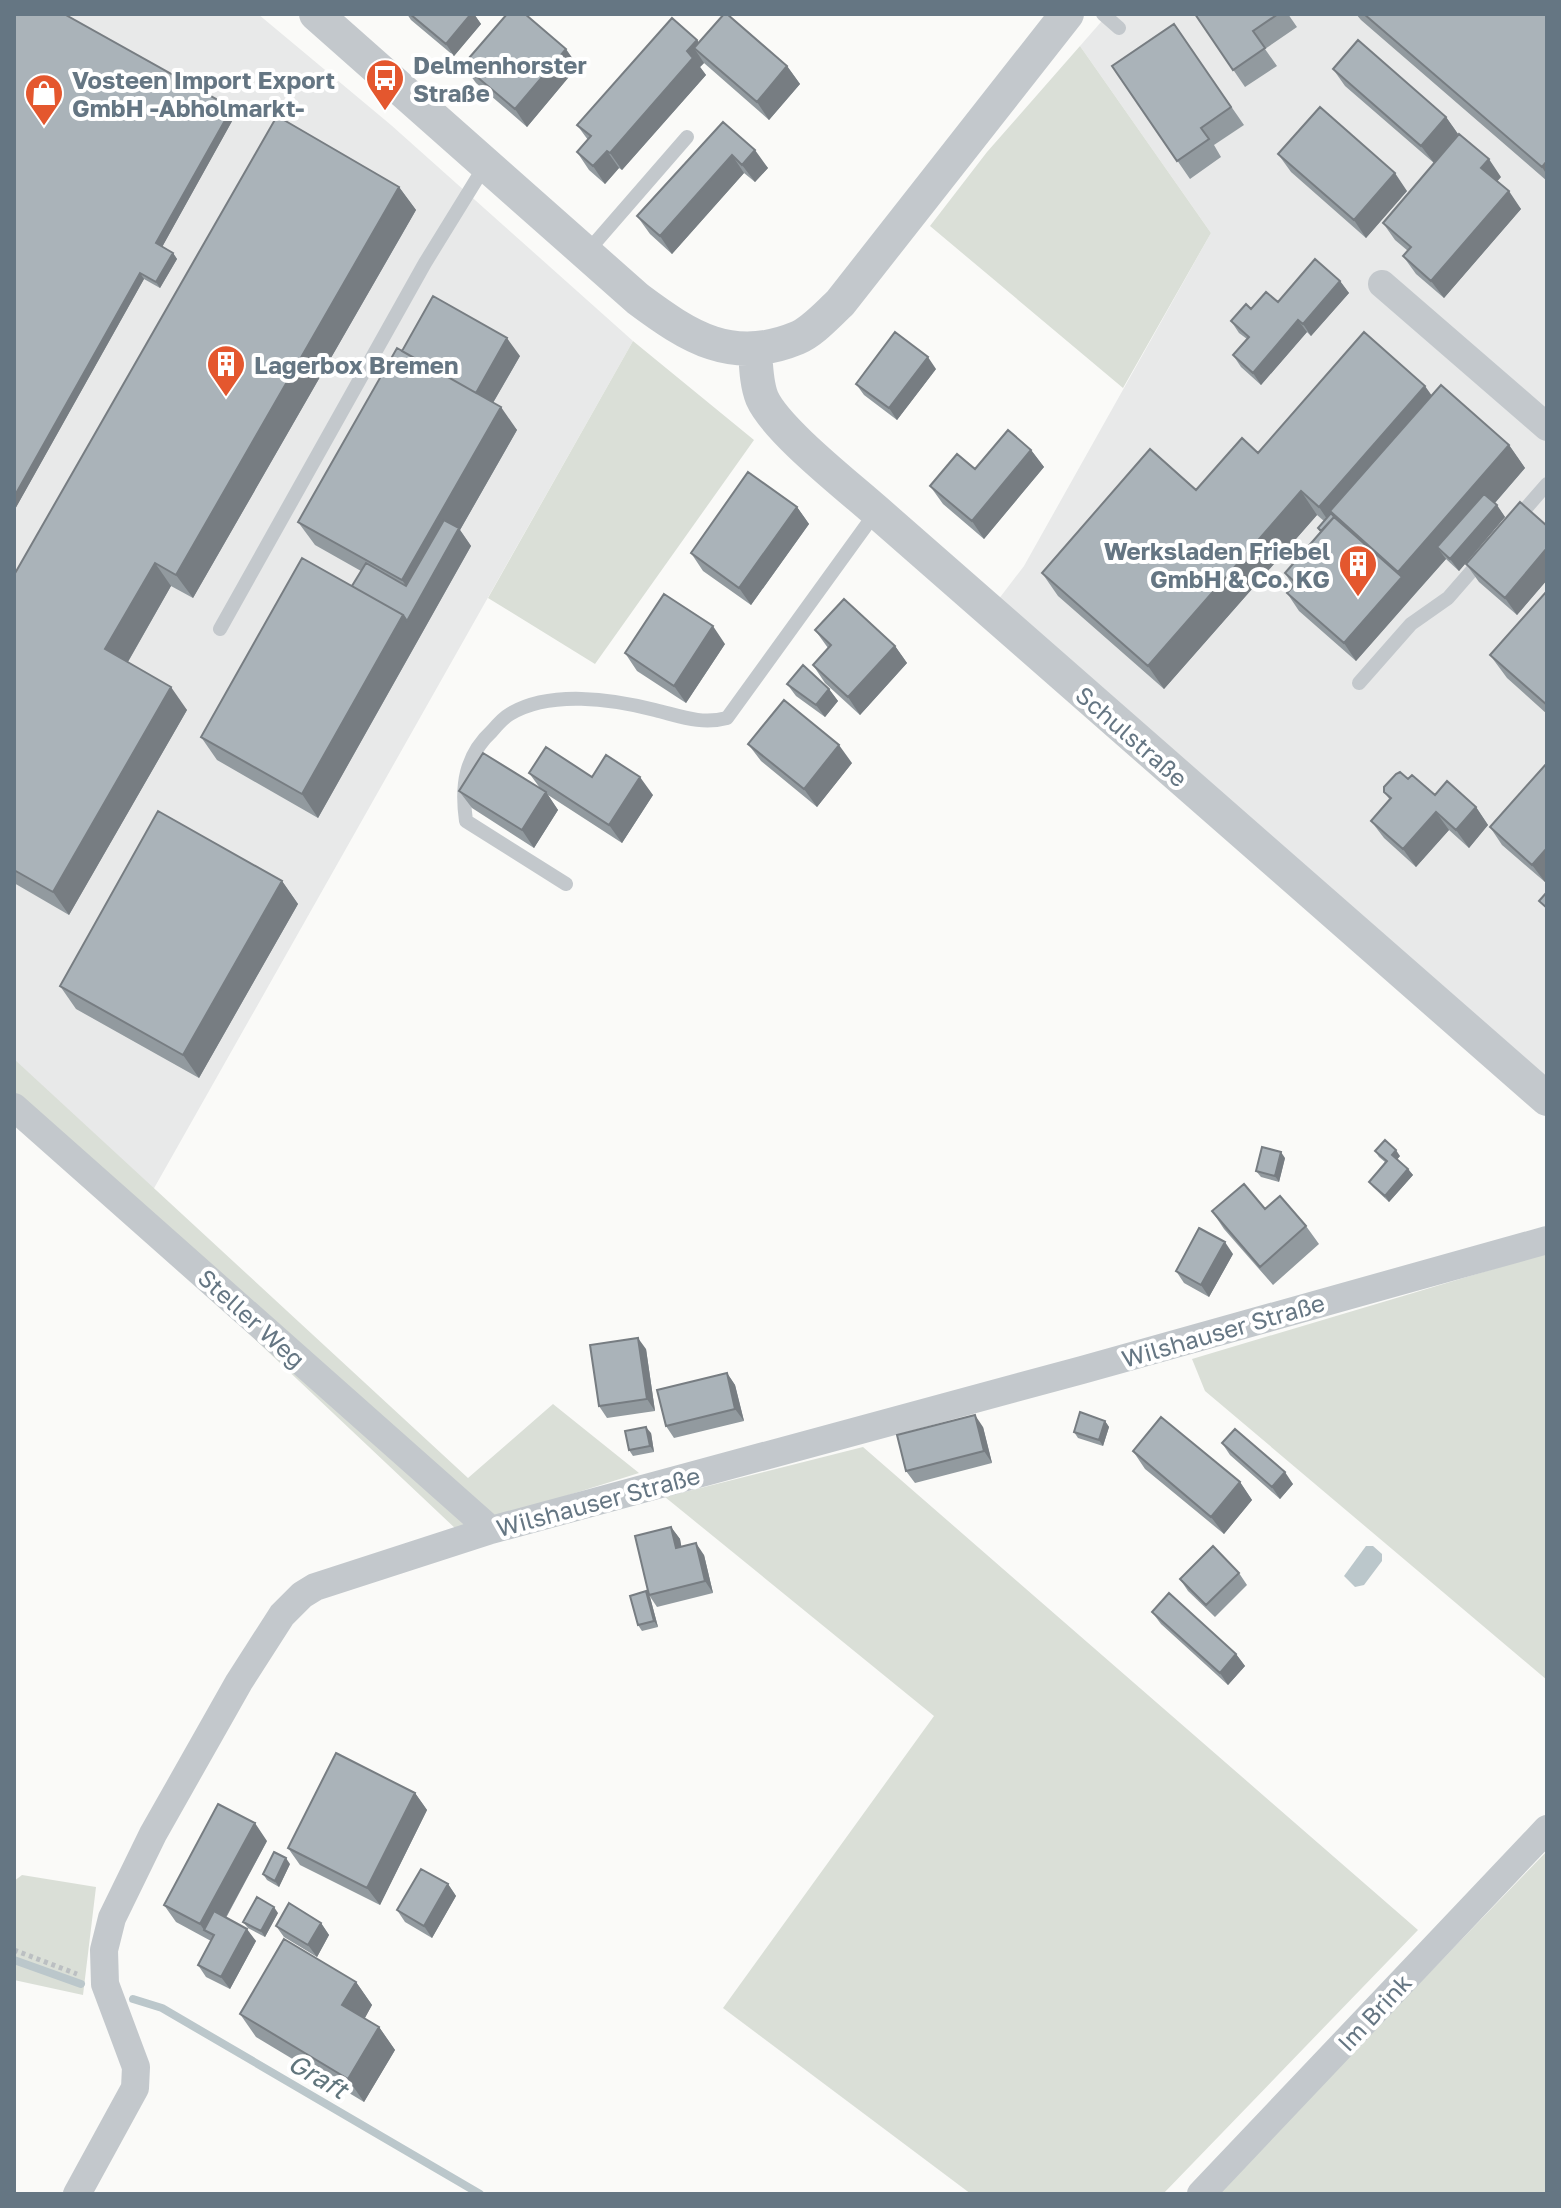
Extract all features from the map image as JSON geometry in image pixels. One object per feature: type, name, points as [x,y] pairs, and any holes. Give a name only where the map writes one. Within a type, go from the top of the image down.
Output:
[{"type":"street","points":[[316,14],[638,299],[680,330],[714,345],[755,349],[799,337],[840,303],[1067,14]]},
{"type":"street","points":[[1382,284],[1547,427]]},
{"type":"street","name":"Schulstraße","points":[[755,349],[762,398],[780,424],[1547,1099]]},
{"type":"street","name":"Steller Weg","points":[[14,1107],[491,1530]]},
{"type":"street","name":"Wilshauser Straße","points":[[77,2194],[135,2088],[136,2067],[105,1984],[104,1950],[118,1903],[231,1696],[282,1615],[302,1595],[315,1587],[491,1530],[1547,1240]]},
{"type":"street","name":"Im Brink","points":[[1201,2194],[1547,1829]]},
{"type":"lane","points":[[1103,14],[1119,28]]},
{"type":"lane","points":[[587,252],[687,137]]},
{"type":"lane","points":[[220,629],[425,263],[486,163]]},
{"type":"lane","points":[[1508,529],[1547,484]]},
{"type":"lane","points":[[566,884],[466,821],[463,796],[467,764],[483,738],[509,714],[540,702],[582,700],[630,704],[694,721],[712,722],[727,718],[876,511]]},
{"type":"lane","points":[[1359,683],[1411,624],[1448,598],[1488,552]]},
{"type":"path","points":[[14,1950],[105,1984]]},
{"type":"shaded area","points":[[14,14],[258,14],[391,125],[633,341],[144,1206],[14,1090]]},
{"type":"shaded area","points":[[1108,14],[1547,14],[1547,1082],[998,600],[1024,566],[1211,233],[1080,46]]},
{"type":"shaded area","points":[[1080,46],[1211,233],[1123,388],[930,226],[987,152]]},
{"type":"shaded area","points":[[633,341],[754,440],[595,664],[488,598]]},
{"type":"shaded area","points":[[14,1059],[468,1478],[553,1404],[639,1473],[457,1530],[14,1112]]},
{"type":"shaded area","points":[[1547,1253],[1547,1680],[1205,1391],[1192,1359]]},
{"type":"shaded area","points":[[863,1447],[1418,1930],[1163,2194],[971,2194],[723,2008],[934,1716],[665,1497]]},
{"type":"shaded area","points":[[1366,1546],[1373,1546],[1382,1554],[1382,1561],[1364,1585],[1355,1587],[1344,1576]]},
{"type":"shaded area","points":[[1547,1851],[1547,2194],[1216,2194]]},
{"type":"shaded area","points":[[22,1875],[96,1887],[83,1995],[14,1980],[14,1881]]},
{"type":"building","points":[[14,14],[64,14],[232,108],[156,243],[173,253],[156,282],[140,273],[14,497]]},
{"type":"building","points":[[410,14],[471,14],[446,44]]},
{"type":"building","points":[[507,14],[525,14],[566,49],[515,109],[463,65]]},
{"type":"building","points":[[724,14],[787,66],[757,102],[694,48]]},
{"type":"building","points":[[1195,14],[1278,14],[1253,31],[1265,48],[1233,70]]},
{"type":"building","points":[[1364,14],[1547,14],[1547,161],[1542,167]]},
{"type":"building","points":[[672,18],[697,40],[687,51],[693,58],[610,153],[607,151],[593,166],[577,152],[591,136],[577,125]]},
{"type":"building","points":[[1174,24],[1231,107],[1201,128],[1209,139],[1177,161],[1112,66]]},
{"type":"building","points":[[1358,40],[1446,117],[1421,146],[1333,69]]},
{"type":"building","points":[[1320,107],[1395,173],[1354,220],[1278,154]]},
{"type":"building","name":"Lagerbox Bremen","points":[[277,116],[399,187],[176,575],[155,563],[105,649],[171,687],[53,892],[14,870],[14,575]]},
{"type":"building","points":[[723,122],[755,150],[742,165],[732,155],[660,236],[637,216]]},
{"type":"building","points":[[1459,134],[1489,159],[1481,168],[1509,191],[1431,281],[1403,256],[1411,247],[1383,223]]},
{"type":"building","points":[[1315,259],[1340,281],[1303,324],[1298,320],[1253,373],[1233,355],[1249,337],[1231,321],[1246,304],[1251,309],[1266,292],[1278,302]]},
{"type":"building","points":[[433,296],[507,338],[476,393],[402,351]]},
{"type":"building","points":[[895,332],[928,357],[889,408],[856,384]]},
{"type":"building","points":[[1364,332],[1425,386],[1319,507],[1301,491],[1148,666],[1042,573],[1150,449],[1196,490],[1242,438],[1258,453]]},
{"type":"building","points":[[397,348],[501,407],[402,580],[298,522]]},
{"type":"building","points":[[1441,385],[1509,445],[1398,572],[1330,511]]},
{"type":"building","points":[[1008,430],[1031,450],[972,521],[930,486],[957,454],[975,469]]},
{"type":"building","points":[[748,472],[797,507],[739,588],[691,553]]},
{"type":"building","points":[[1484,494],[1497,505],[1450,559],[1437,547]]},
{"type":"building","points":[[1520,502],[1547,526],[1547,548],[1505,598],[1466,564]]},
{"type":"building","points":[[1331,513],[1334,517],[1321,531],[1318,528]]},
{"type":"building","name":"Werksladen Friebel GmbH & Co. KG","points":[[1334,517],[1402,577],[1344,643],[1287,593],[1296,583],[1285,573]]},
{"type":"building","points":[[444,520],[459,528],[407,621],[403,615],[352,586],[366,563],[406,586]]},
{"type":"building","points":[[302,558],[403,615],[302,794],[201,737]]},
{"type":"building","points":[[664,594],[713,626],[674,686],[625,653]]},
{"type":"building","points":[[1547,594],[1547,705],[1490,655]]},
{"type":"building","points":[[844,599],[895,646],[848,697],[813,665],[831,645],[815,630]]},
{"type":"building","points":[[803,665],[829,689],[816,705],[787,684]]},
{"type":"building","points":[[784,700],[839,745],[804,789],[748,744]]},
{"type":"building","points":[[546,747],[592,777],[606,755],[640,777],[609,825],[529,773]]},
{"type":"building","points":[[483,753],[546,792],[522,830],[459,791]]},
{"type":"building","points":[[1547,763],[1547,848],[1532,865],[1490,827]]},
{"type":"building","points":[[1400,772],[1408,779],[1412,775],[1435,795],[1447,781],[1476,807],[1456,830],[1436,812],[1403,849],[1371,821],[1391,798],[1384,792],[1384,787]]},
{"type":"building","points":[[158,811],[282,881],[183,1055],[60,986]]},
{"type":"building","points":[[1547,892],[1547,908],[1539,901]]},
{"type":"building","points":[[1385,1140],[1396,1150],[1392,1155],[1408,1169],[1385,1196],[1369,1182],[1387,1161],[1375,1151]]},
{"type":"building","points":[[1262,1147],[1281,1152],[1275,1176],[1256,1171]]},
{"type":"building","points":[[1244,1184],[1265,1209],[1280,1196],[1306,1226],[1260,1267],[1212,1211]]},
{"type":"building","points":[[1199,1228],[1225,1242],[1201,1285],[1176,1271]]},
{"type":"building","points":[[638,1338],[647,1399],[599,1406],[590,1345]]},
{"type":"building","points":[[727,1373],[735,1409],[666,1426],[657,1390]]},
{"type":"building","points":[[1080,1412],[1105,1421],[1099,1440],[1074,1432]]},
{"type":"building","points":[[975,1415],[984,1451],[906,1471],[897,1435]]},
{"type":"building","points":[[1161,1417],[1240,1482],[1211,1517],[1133,1451]]},
{"type":"building","points":[[646,1427],[650,1446],[629,1450],[625,1431]]},
{"type":"building","points":[[1235,1429],[1285,1472],[1272,1487],[1222,1443]]},
{"type":"building","points":[[671,1527],[676,1548],[696,1543],[705,1581],[649,1595],[635,1536]]},
{"type":"building","points":[[1213,1546],[1239,1573],[1206,1605],[1180,1579]]},
{"type":"building","points":[[646,1591],[654,1621],[638,1625],[630,1596]]},
{"type":"building","points":[[1169,1593],[1236,1654],[1220,1673],[1152,1612]]},
{"type":"building","points":[[336,1753],[415,1793],[367,1888],[288,1848]]},
{"type":"building","points":[[218,1804],[255,1823],[200,1924],[164,1905]]},
{"type":"building","points":[[274,1852],[286,1858],[275,1881],[263,1874]]},
{"type":"building","points":[[421,1869],[448,1884],[424,1926],[397,1910]]},
{"type":"building","points":[[257,1897],[274,1907],[261,1931],[243,1922]]},
{"type":"building","points":[[289,1903],[321,1923],[308,1945],[276,1926]]},
{"type":"building","points":[[214,1911],[247,1929],[221,1977],[198,1965],[214,1935],[204,1930]]},
{"type":"building","points":[[284,1939],[356,1982],[342,2005],[379,2027],[348,2079],[240,2014]]},
{"type":"waterway","points":[[14,1960],[81,1984]]},
{"type":"waterway","name":"Graft","points":[[133,1999],[162,2008],[480,2194]]},
{"type":"place","name":"Delmenhorster Straße","points":[[385,112]]},
{"type":"place","name":"Vosteen Import Export GmbH -Abholmarkt-","points":[[44,127]]},
{"type":"place","name":"Lagerbox Bremen","points":[[226,398]]},
{"type":"place","name":"Werksladen Friebel GmbH & Co. KG","points":[[1358,598]]}]
